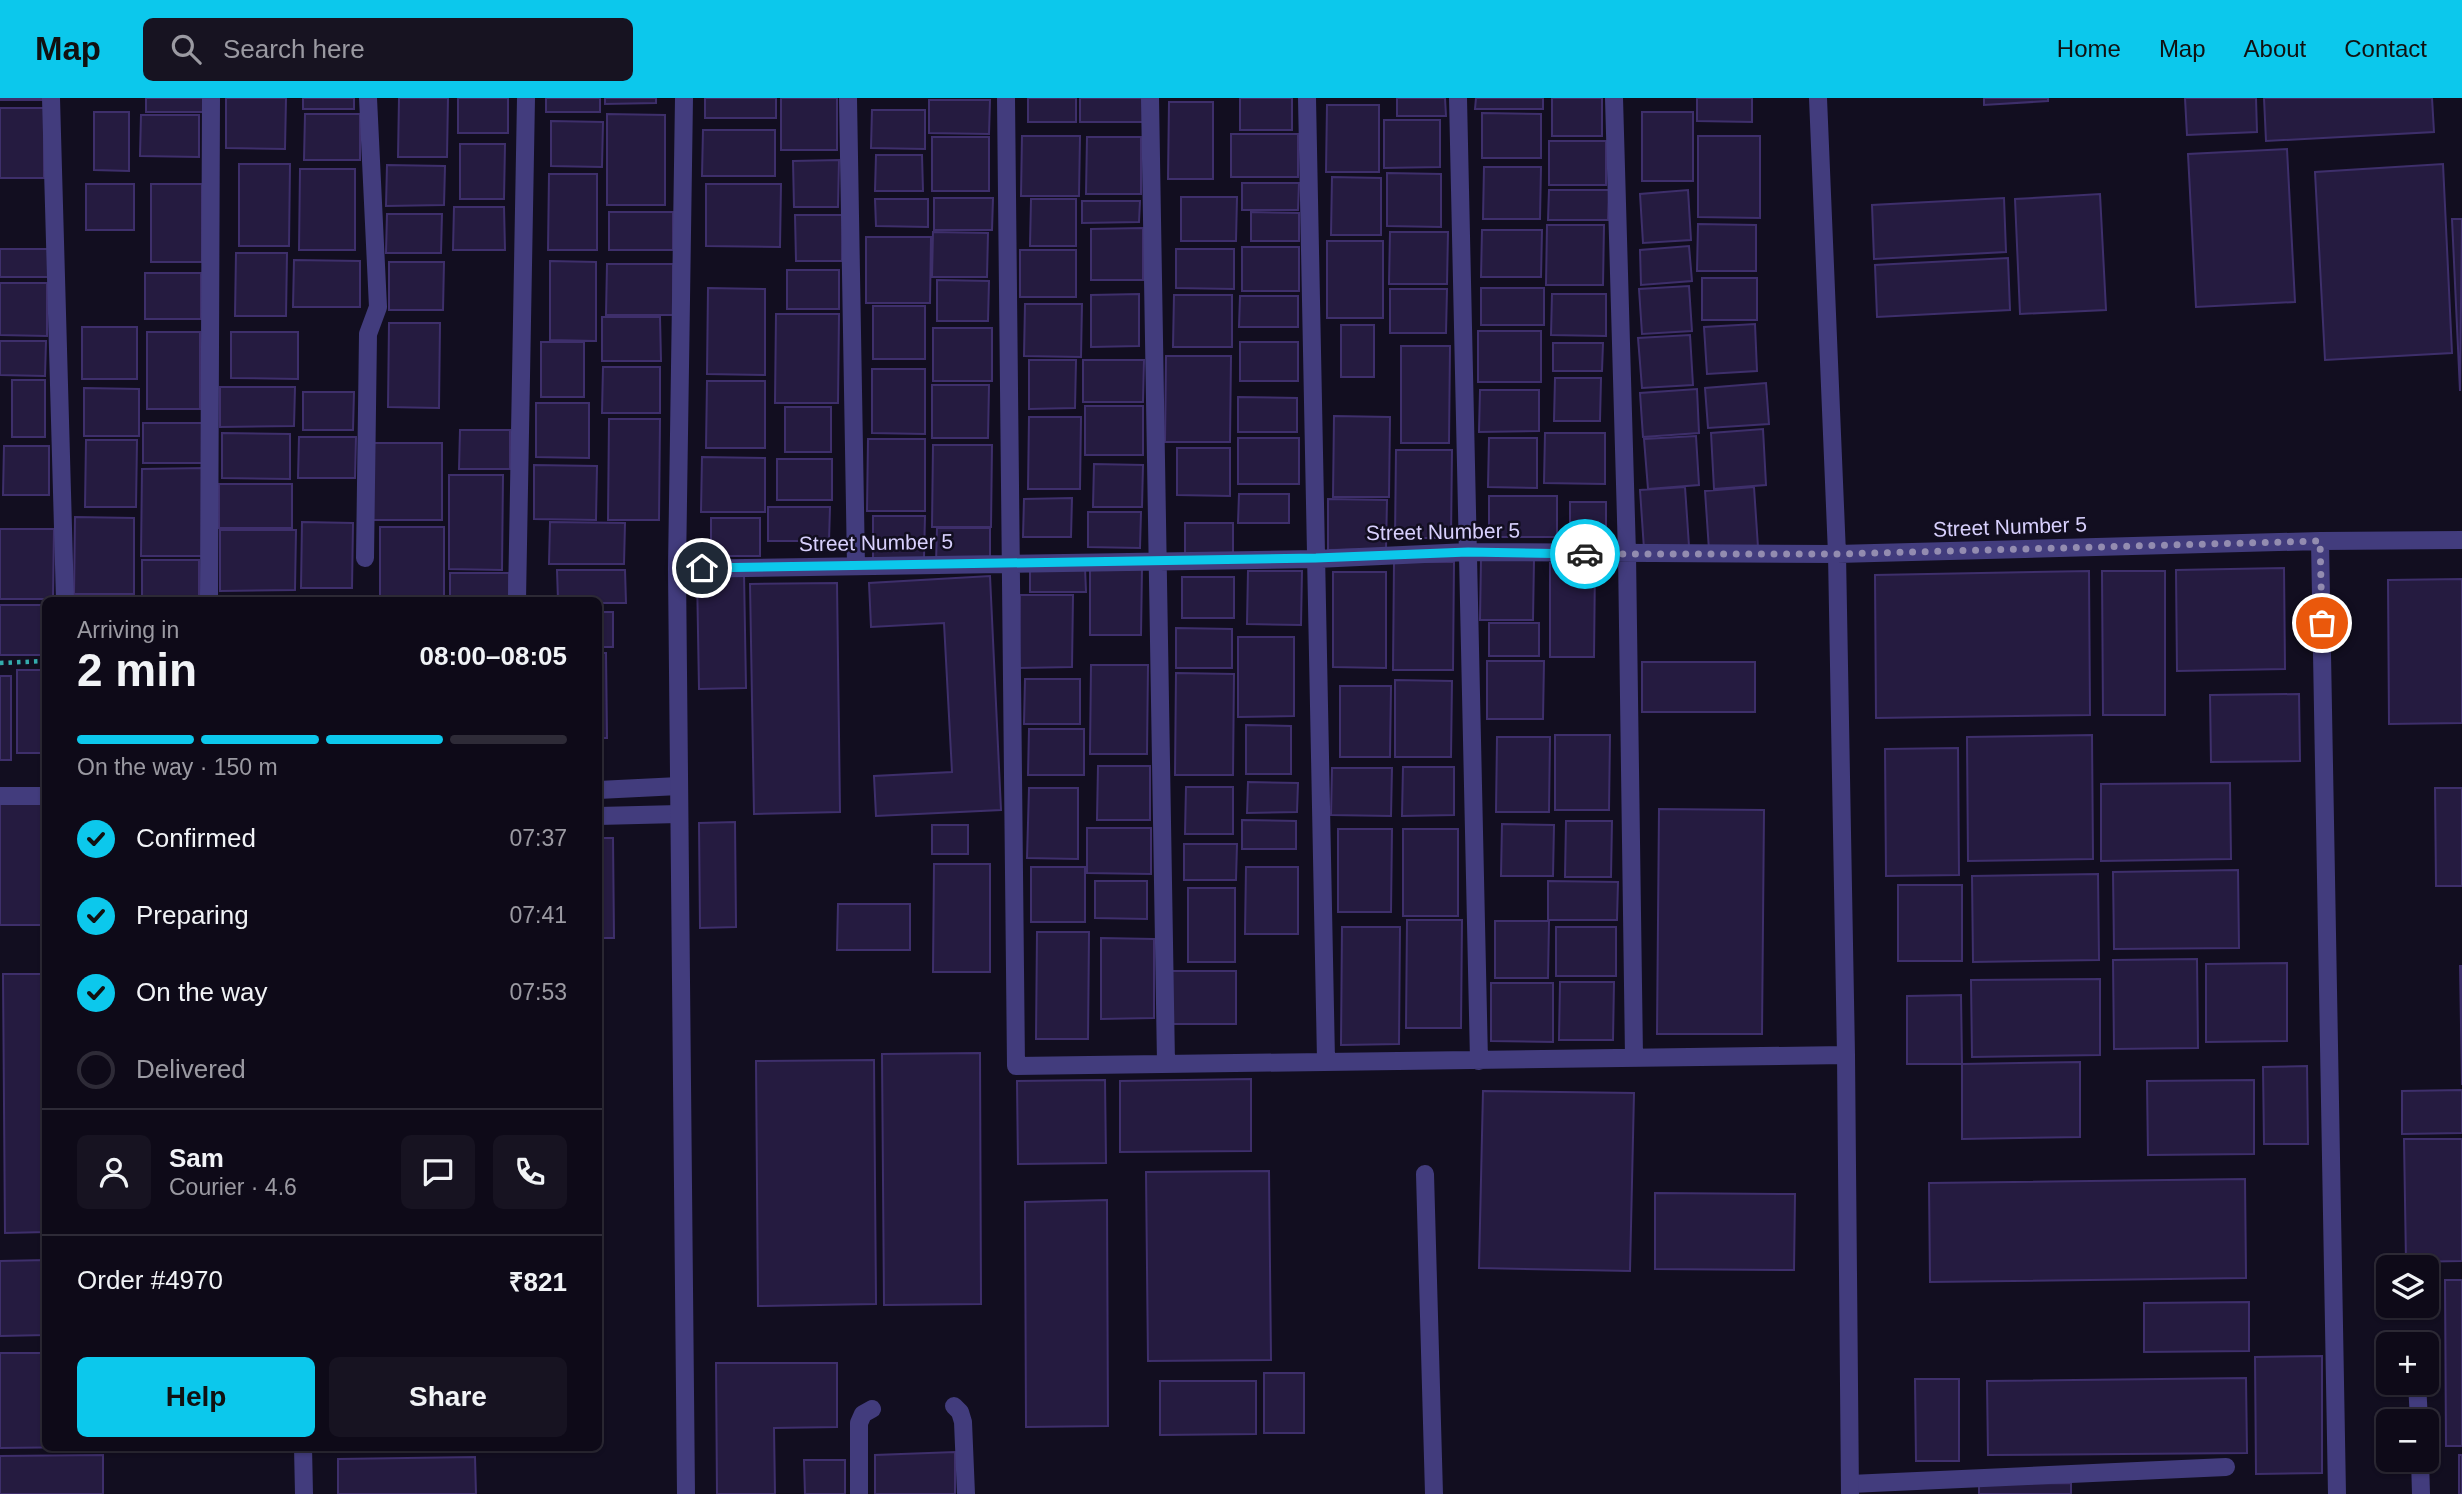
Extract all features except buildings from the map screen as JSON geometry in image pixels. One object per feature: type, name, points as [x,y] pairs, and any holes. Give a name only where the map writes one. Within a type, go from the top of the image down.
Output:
[{"type":"street","points":[[51,98],[65,597]]},
{"type":"street","points":[[209,597],[211,98]]},
{"type":"street","points":[[365,558],[368,334],[378,307],[368,98]]},
{"type":"street","points":[[517,597],[526,98]]},
{"type":"street","points":[[684,98],[677,569],[686,1494]]},
{"type":"street","points":[[848,98],[856,566]]},
{"type":"street","points":[[1006,98],[1017,1066],[1846,1055]]},
{"type":"street","points":[[1150,98],[1166,1063]]},
{"type":"street","points":[[1307,98],[1326,1060]]},
{"type":"street","points":[[1458,98],[1479,1061]]},
{"type":"street","points":[[1614,98],[1627,554],[1633,1056]]},
{"type":"street","points":[[1818,98],[1837,554],[1850,1489],[2226,1467]]},
{"type":"street","name":"Street Number 5","points":[[677,569],[1316,558],[1468,552],[1837,554],[2320,541],[2462,540]]},
{"type":"street","points":[[2320,541],[2337,1494]]},
{"type":"street","points":[[602,790],[679,786]]},
{"type":"street","points":[[0,796],[42,796]]},
{"type":"street","points":[[602,816],[679,814]]},
{"type":"street","points":[[1425,1174],[1434,1494]]},
{"type":"street","points":[[954,1406],[960,1412],[963,1422],[967,1494]]},
{"type":"street","points":[[859,1494],[859,1423],[863,1414],[872,1409]]},
{"type":"street","points":[[303,1451],[304,1494]]},
{"type":"street","points":[[2420,1472],[2421,1494]]},
{"type":"path","points":[[0,663],[42,661]]},
{"type":"way so far","points":[[1585,554],[1837,554],[2320,541],[2322,623]]},
{"type":"route","points":[[702,568],[1316,558],[1468,552],[1585,554]]}]
